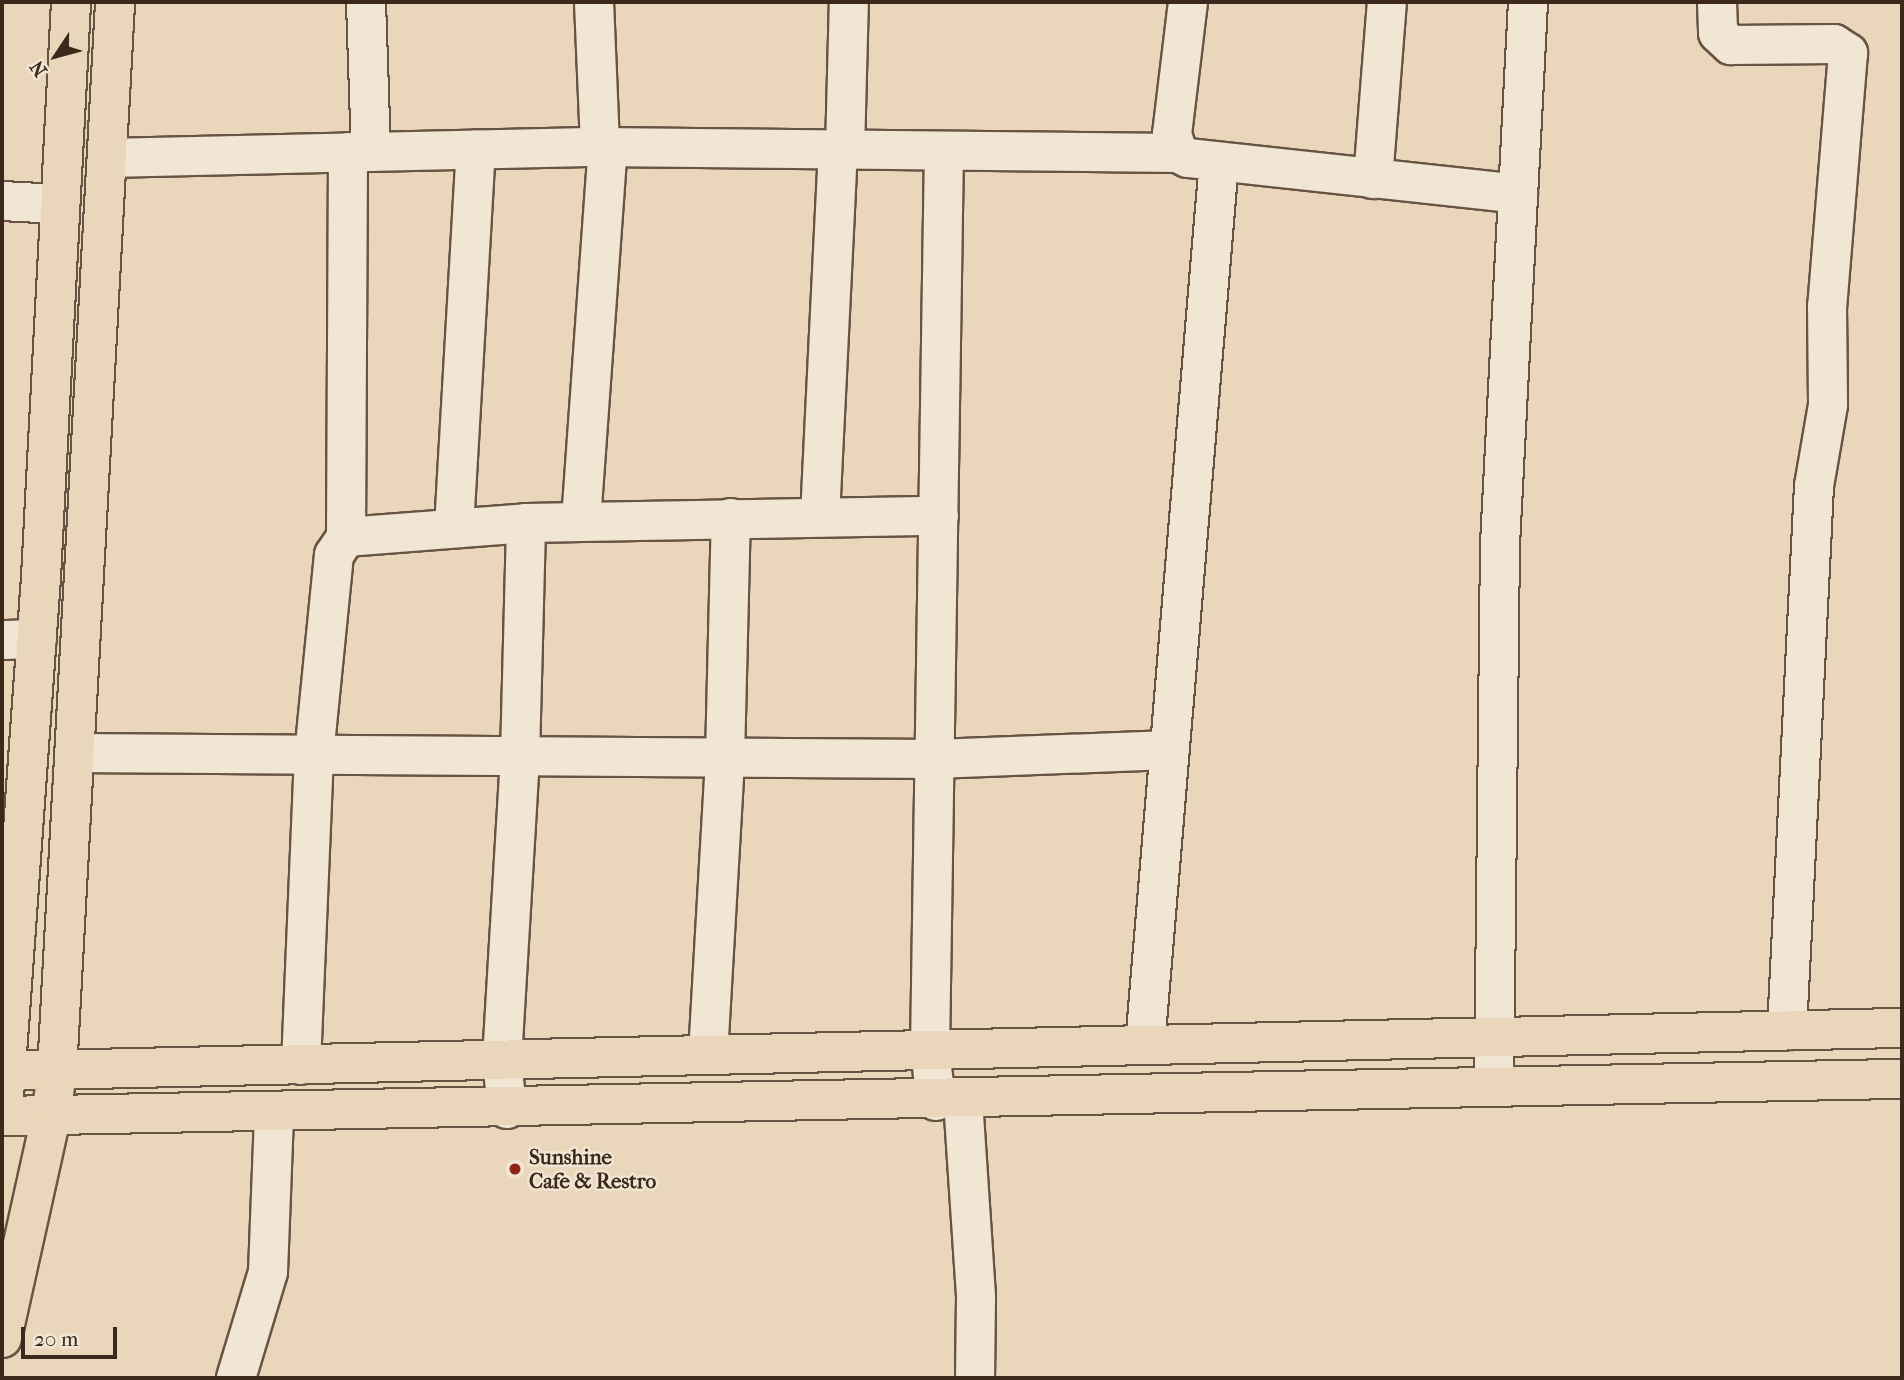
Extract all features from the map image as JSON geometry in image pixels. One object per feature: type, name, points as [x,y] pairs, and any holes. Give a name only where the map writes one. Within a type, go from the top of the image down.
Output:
[{"type":"main road","points":[[2,1108],[19,640],[60,204],[71,2]]},
{"type":"main road","points":[[2,1338],[51,1117],[57,1071],[115,2]]},
{"type":"main road","points":[[5,1070],[57,1071],[1902,1028]]},
{"type":"main road","points":[[1640,1033],[1649,1086]]},
{"type":"main road","points":[[2,1116],[950,1101],[1902,1079]]},
{"type":"street","points":[[302,1065],[314,755],[334,555],[346,537],[366,2]]},
{"type":"street","points":[[580,521],[604,147],[594,2]]},
{"type":"street","points":[[820,517],[849,2]]},
{"type":"street","points":[[1178,153],[1172,134],[1188,2]]},
{"type":"street","points":[[1373,178],[1387,2]]},
{"type":"street","points":[[1494,1087],[1500,544],[1528,2]]},
{"type":"street","points":[[1717,2],[1718,33],[1731,45],[1834,44],[1848,53],[1827,306],[1828,405],[1814,486],[1787,1030]]},
{"type":"street","points":[[107,158],[604,147],[1178,153],[1219,162],[1518,194]]},
{"type":"street","points":[[454,528],[476,150]]},
{"type":"street","points":[[944,151],[930,1050],[950,1101],[976,1298],[975,1378]]},
{"type":"street","points":[[1145,1045],[1219,162]]},
{"type":"street","points":[[2,201],[60,204]]},
{"type":"street","points":[[346,537],[580,521],[939,516]]},
{"type":"street","points":[[708,1055],[725,758],[731,518]]},
{"type":"street","points":[[507,1109],[502,1060],[520,756],[526,523]]},
{"type":"street","points":[[74,753],[935,760],[1170,750]]},
{"type":"street","points":[[236,1378],[268,1272],[274,1113]]},
{"type":"place","name":"Sunshine Cafe & Restro","points":[[515,1169]]}]
